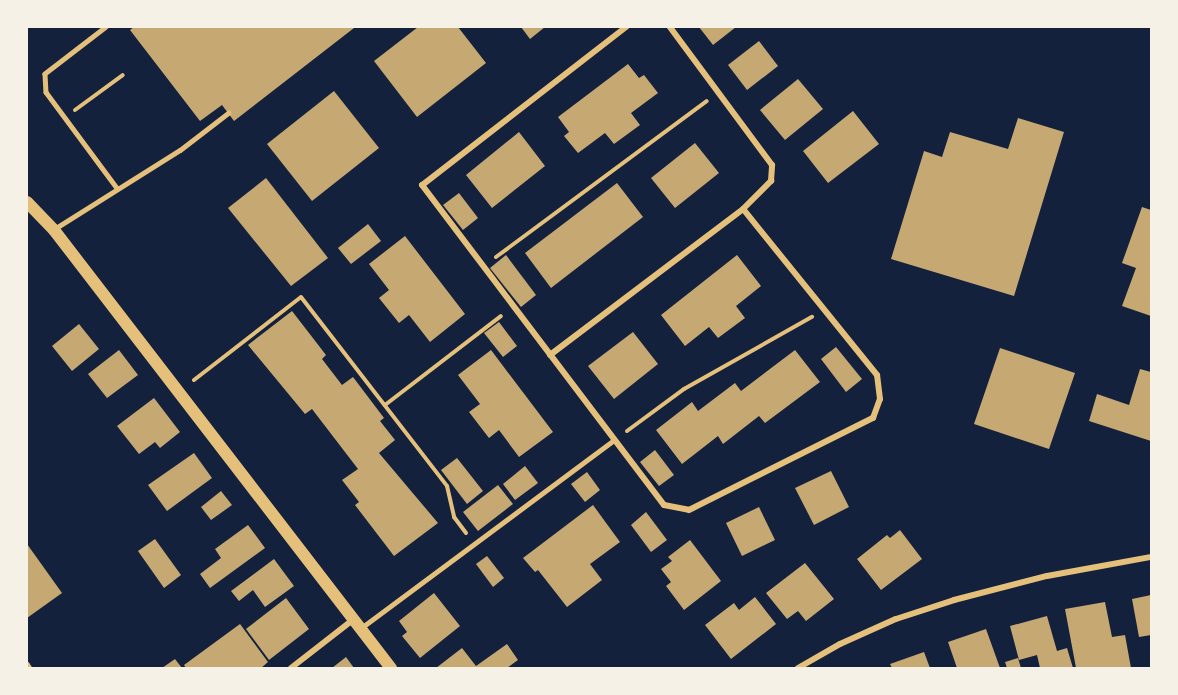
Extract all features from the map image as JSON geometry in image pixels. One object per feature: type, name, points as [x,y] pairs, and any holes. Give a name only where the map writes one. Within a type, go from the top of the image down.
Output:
[{"type":"main road","points":[[27,202],[54,230],[391,668]]},
{"type":"street","points":[[626,27],[422,185],[664,505],[689,510],[873,418],[880,399],[877,375],[743,208]]},
{"type":"street","points":[[550,355],[743,208],[771,181],[772,165],[670,27]]},
{"type":"street","points":[[798,668],[877,627],[944,603],[1047,576],[1151,557]]},
{"type":"street","points":[[291,668],[358,623]]},
{"type":"lane","points":[[106,27],[45,74],[46,92],[117,188]]},
{"type":"lane","points":[[54,230],[180,150],[228,113]]},
{"type":"lane","points":[[358,623],[474,543],[614,440]]},
{"type":"path","points":[[65,118],[123,75]]},
{"type":"path","points":[[483,266],[719,92]]},
{"type":"path","points":[[194,380],[302,297],[447,486],[454,518],[474,543]]},
{"type":"path","points":[[385,405],[513,306]]},
{"type":"path","points":[[614,440],[684,389],[824,310]]},
{"type":"building","points":[[134,27],[354,28],[234,121],[222,105],[200,121],[130,30]]},
{"type":"building","points":[[418,27],[458,27],[486,63],[417,117],[374,61]]},
{"type":"building","points":[[521,27],[545,27],[530,39]]},
{"type":"building","points":[[699,27],[736,27],[713,45]]},
{"type":"building","points":[[759,41],[778,66],[747,90],[728,65]]},
{"type":"building","points":[[628,64],[639,78],[644,75],[658,93],[631,113],[640,125],[614,144],[605,133],[578,153],[564,136],[569,132],[558,117]]},
{"type":"building","points":[[798,79],[823,109],[785,140],[760,110]]},
{"type":"building","points":[[334,91],[379,148],[312,201],[267,144]]},
{"type":"building","points":[[853,111],[879,144],[828,183],[803,151]]},
{"type":"building","points":[[1018,118],[1064,132],[1014,296],[891,259],[924,151],[942,157],[950,132],[1008,149]]},
{"type":"building","points":[[519,132],[545,166],[492,208],[466,175]]},
{"type":"building","points":[[695,143],[719,173],[675,208],[651,178]]},
{"type":"building","points":[[266,178],[328,258],[291,286],[228,208]]},
{"type":"building","points":[[617,183],[643,217],[551,288],[525,253]]},
{"type":"building","points":[[459,193],[478,218],[463,230],[443,205]]},
{"type":"building","points":[[1142,207],[1151,210],[1151,316],[1122,306],[1136,268],[1122,263]]},
{"type":"building","points":[[368,224],[381,241],[351,264],[338,248]]},
{"type":"building","points":[[405,236],[465,314],[430,342],[409,315],[399,323],[379,298],[389,290],[369,264]]},
{"type":"building","points":[[506,255],[536,295],[521,307],[490,268]]},
{"type":"building","points":[[737,255],[761,286],[736,306],[745,318],[718,338],[709,327],[685,346],[661,315]]},
{"type":"building","points":[[292,311],[326,355],[322,359],[342,385],[353,377],[384,418],[380,421],[395,440],[379,453],[438,523],[394,556],[355,505],[359,502],[342,480],[358,469],[312,409],[305,414],[248,345]]},
{"type":"building","points":[[499,322],[517,346],[503,357],[484,333]]},
{"type":"building","points":[[79,324],[99,349],[72,371],[52,346]]},
{"type":"building","points":[[633,332],[658,364],[614,399],[588,366]]},
{"type":"building","points":[[836,347],[862,379],[846,392],[821,359]]},
{"type":"building","points":[[1000,348],[1075,373],[1049,449],[974,424]]},
{"type":"building","points":[[119,350],[138,375],[107,398],[88,374]]},
{"type":"building","points":[[491,350],[553,432],[519,457],[499,430],[489,438],[469,412],[480,404],[458,375]]},
{"type":"building","points":[[795,350],[820,382],[765,423],[759,416],[723,444],[718,436],[682,464],[656,430],[692,402],[698,411],[735,383],[741,391]]},
{"type":"building","points":[[1140,369],[1151,372],[1151,441],[1089,421],[1097,394],[1129,405]]},
{"type":"building","points":[[154,398],[180,432],[160,448],[155,442],[139,454],[117,426]]},
{"type":"building","points":[[655,450],[674,475],[659,486],[640,462]]},
{"type":"building","points":[[194,453],[212,478],[167,511],[148,485]]},
{"type":"building","points":[[457,458],[483,491],[467,504],[441,470]]},
{"type":"building","points":[[525,466],[538,483],[515,500],[503,484]]},
{"type":"building","points":[[831,471],[849,507],[814,525],[795,488]]},
{"type":"building","points":[[587,472],[600,490],[585,502],[571,484]]},
{"type":"building","points":[[498,485],[513,504],[478,531],[463,512]]},
{"type":"building","points":[[221,491],[232,505],[211,520],[201,507]]},
{"type":"building","points":[[593,505],[620,542],[590,564],[602,580],[567,607],[538,570],[535,572],[523,558]]},
{"type":"building","points":[[759,507],[775,540],[742,556],[726,523]]},
{"type":"building","points":[[646,512],[667,540],[651,552],[631,525]]},
{"type":"building","points":[[248,525],[265,548],[210,588],[200,574],[221,558],[215,549]]},
{"type":"building","points":[[900,530],[922,559],[881,590],[857,559],[887,535],[890,538]]},
{"type":"building","points":[[155,539],[181,575],[164,588],[138,551]]},
{"type":"building","points":[[690,540],[721,581],[684,610],[666,586],[671,582],[661,569],[672,561],[668,557]]},
{"type":"building","points":[[27,544],[62,593],[27,618]]},
{"type":"building","points":[[487,556],[504,578],[493,587],[476,564]]},
{"type":"building","points":[[274,559],[294,586],[265,607],[253,590],[239,601],[231,591]]},
{"type":"building","points":[[805,563],[834,599],[806,621],[798,611],[787,619],[766,593]]},
{"type":"building","points":[[434,593],[460,626],[420,658],[402,636],[407,632],[399,621]]},
{"type":"building","points":[[1151,595],[1151,635],[1139,637],[1132,599]]},
{"type":"building","points":[[755,597],[776,624],[731,659],[705,625],[734,603],[739,610]]},
{"type":"building","points":[[286,598],[309,629],[269,660],[246,629]]},
{"type":"building","points":[[1105,602],[1112,637],[1125,635],[1131,668],[1076,668],[1065,609]]},
{"type":"building","points":[[1047,616],[1057,651],[1067,648],[1073,668],[1040,668],[1037,655],[1019,660],[1010,626]]},
{"type":"building","points":[[240,624],[268,662],[261,668],[186,668],[184,665]]},
{"type":"building","points":[[986,629],[1000,668],[957,668],[948,642]]},
{"type":"building","points":[[507,644],[518,660],[507,668],[436,668],[462,648],[476,666]]},
{"type":"building","points":[[924,652],[930,668],[892,668],[890,664]]},
{"type":"building","points":[[346,657],[354,668],[332,668]]},
{"type":"building","points":[[1018,658],[1021,668],[1007,668],[1005,662]]},
{"type":"building","points":[[175,659],[182,668],[162,668]]}]
